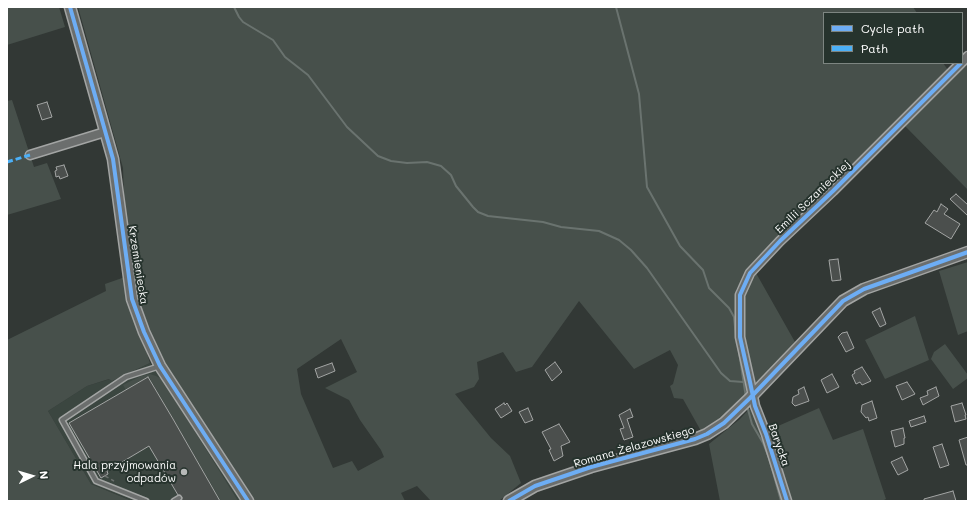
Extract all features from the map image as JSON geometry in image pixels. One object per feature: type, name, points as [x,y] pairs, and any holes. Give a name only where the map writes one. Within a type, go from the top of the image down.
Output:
[{"type":"street","name":"Krzemieniecka","points":[[70,7],[117,175],[132,299],[144,332],[160,366],[248,501]]},
{"type":"street","name":"Emilii Sczanieckiej","points":[[752,397],[740,337],[739,311],[740,295],[750,273],[961,64]]},
{"type":"street","points":[[30,155],[106,132]]},
{"type":"street","name":"Romana Żelazowskiego","points":[[509,501],[535,486],[591,467],[695,439],[717,429],[752,397],[843,301],[864,289],[968,252]]},
{"type":"street","name":"Barycka","points":[[752,397],[787,501]]},
{"type":"lane","points":[[146,501],[96,481],[62,420],[126,377],[160,366]]},
{"type":"lane","points":[[174,501],[179,498]]},
{"type":"shaded area","points":[[7,7],[59,7],[65,27],[7,45]]},
{"type":"shaded area","points":[[78,7],[913,7],[916,12],[823,12],[823,64],[944,64],[948,70],[748,270],[736,290],[736,316],[748,393],[709,429],[701,431],[683,399],[674,398],[670,386],[673,384],[678,365],[670,350],[634,369],[579,301],[532,367],[516,372],[503,352],[477,362],[479,379],[474,387],[455,394],[491,438],[510,456],[521,483],[499,501],[431,501],[417,486],[401,493],[405,501],[253,501],[161,360],[135,297],[125,226],[123,168]],"holes":[[[341,339],[357,372],[325,388],[349,400],[384,457],[358,471],[352,461],[333,468],[301,394],[297,369]]]},
{"type":"shaded area","points":[[968,63],[968,190],[904,125]]},
{"type":"shaded area","points":[[12,100],[34,167],[47,163],[61,199],[7,215],[7,101]]},
{"type":"shaded area","points":[[968,262],[968,331],[958,335],[939,271]]},
{"type":"shaded area","points":[[756,273],[795,342],[753,387],[741,332],[741,306],[745,288]]},
{"type":"shaded area","points":[[125,277],[131,302],[150,363],[112,381],[109,379],[87,386],[48,411],[91,484],[132,501],[7,501],[7,340],[106,291],[105,284]]},
{"type":"shaded area","points":[[915,316],[929,360],[885,379],[865,340]]},
{"type":"shaded area","points":[[945,344],[968,375],[968,378],[953,389],[931,359],[934,352]]},
{"type":"shaded area","points":[[150,363],[164,380],[243,501],[133,501],[91,484],[48,411],[87,386],[110,379],[112,381]]},
{"type":"shaded area","points":[[150,374],[163,380],[238,501],[221,501],[149,377],[126,390],[123,385],[141,376]]},
{"type":"shaded area","points":[[752,406],[783,501],[720,501],[709,444],[740,419]]},
{"type":"shaded area","points":[[819,408],[833,440],[863,429],[886,499],[882,501],[791,501],[769,430]]},
{"type":"building","points":[[47,102],[52,117],[42,120],[37,105]]},
{"type":"building","points":[[64,165],[68,176],[60,179],[59,176],[56,177],[56,167]]},
{"type":"building","points":[[956,194],[968,205],[968,216],[950,199]]},
{"type":"building","points":[[941,204],[948,209],[944,214],[960,224],[951,239],[925,223],[934,210],[937,212]]},
{"type":"building","points":[[838,259],[841,280],[832,281],[829,260]]},
{"type":"building","points":[[880,308],[886,324],[880,327],[872,312]]},
{"type":"building","points":[[847,332],[854,348],[846,352],[838,337],[842,333]]},
{"type":"building","points":[[555,362],[562,372],[552,381],[545,370]]},
{"type":"building","points":[[332,363],[335,371],[318,378],[315,369]]},
{"type":"building","points":[[862,367],[871,381],[862,385],[860,382],[856,384],[852,375],[855,373],[854,371]]},
{"type":"building","points":[[832,374],[839,387],[827,393],[821,380]]},
{"type":"building","points":[[148,377],[220,501],[181,501],[182,497],[178,495],[149,446],[107,471],[108,474],[101,478],[69,423]]},
{"type":"building","points":[[907,382],[915,394],[902,400],[896,386]]},
{"type":"building","points":[[804,387],[809,401],[795,406],[792,403],[793,397],[799,394],[798,390]]},
{"type":"building","points":[[936,387],[939,396],[923,405],[920,398],[928,395],[927,391]]},
{"type":"building","points":[[872,401],[877,418],[869,421],[868,417],[866,418],[861,412],[862,405]]},
{"type":"building","points":[[504,403],[505,405],[507,403],[512,411],[501,418],[495,409]]},
{"type":"building","points":[[962,403],[966,419],[955,422],[951,406]]},
{"type":"building","points":[[528,408],[533,420],[525,423],[519,412]]},
{"type":"building","points":[[630,409],[633,417],[627,419],[633,437],[624,440],[620,429],[624,428],[619,415]]},
{"type":"building","points":[[924,416],[926,422],[911,427],[909,421]]},
{"type":"building","points":[[559,424],[570,442],[561,446],[563,456],[554,461],[549,450],[551,449],[542,432]]},
{"type":"building","points":[[903,428],[905,438],[904,444],[895,447],[891,431]]},
{"type":"building","points":[[968,437],[968,465],[966,465],[959,440]]},
{"type":"building","points":[[942,444],[949,465],[940,468],[933,447]]},
{"type":"building","points":[[902,457],[908,470],[898,475],[891,462]]},
{"type":"building","points":[[953,491],[956,501],[924,501],[924,499]]},
{"type":"waterway","points":[[234,7],[243,22],[273,40],[285,57],[308,75],[347,127],[378,156],[391,161],[407,163],[427,162],[441,166],[451,175],[456,186],[473,207],[478,212],[488,216],[543,222],[561,227],[599,231],[619,240],[631,250],[647,268],[721,373],[730,381],[743,382]]},
{"type":"waterway","points":[[616,7],[639,94],[647,187],[680,246],[703,270],[709,288],[729,308],[734,317],[736,337]]},
{"type":"waterway","points":[[738,345],[746,398]]},
{"type":"waterway","points":[[747,406],[752,424],[763,443],[769,458],[781,501]]},
{"type":"marked path","points":[[7,162],[30,155]]},
{"type":"cycle path","points":[[70,7],[113,159],[132,299],[144,332],[160,366],[248,501]]},
{"type":"cycle path","points":[[787,501],[766,434],[755,406],[740,337],[740,295],[750,273],[780,241],[833,191],[960,64]]},
{"type":"cycle path","points":[[509,501],[535,486],[591,467],[695,439],[707,434],[724,423],[750,398],[843,301],[864,289],[968,252]]},
{"type":"place","name":"Hala przyjmowania odpadów","points":[[184,472]]}]
